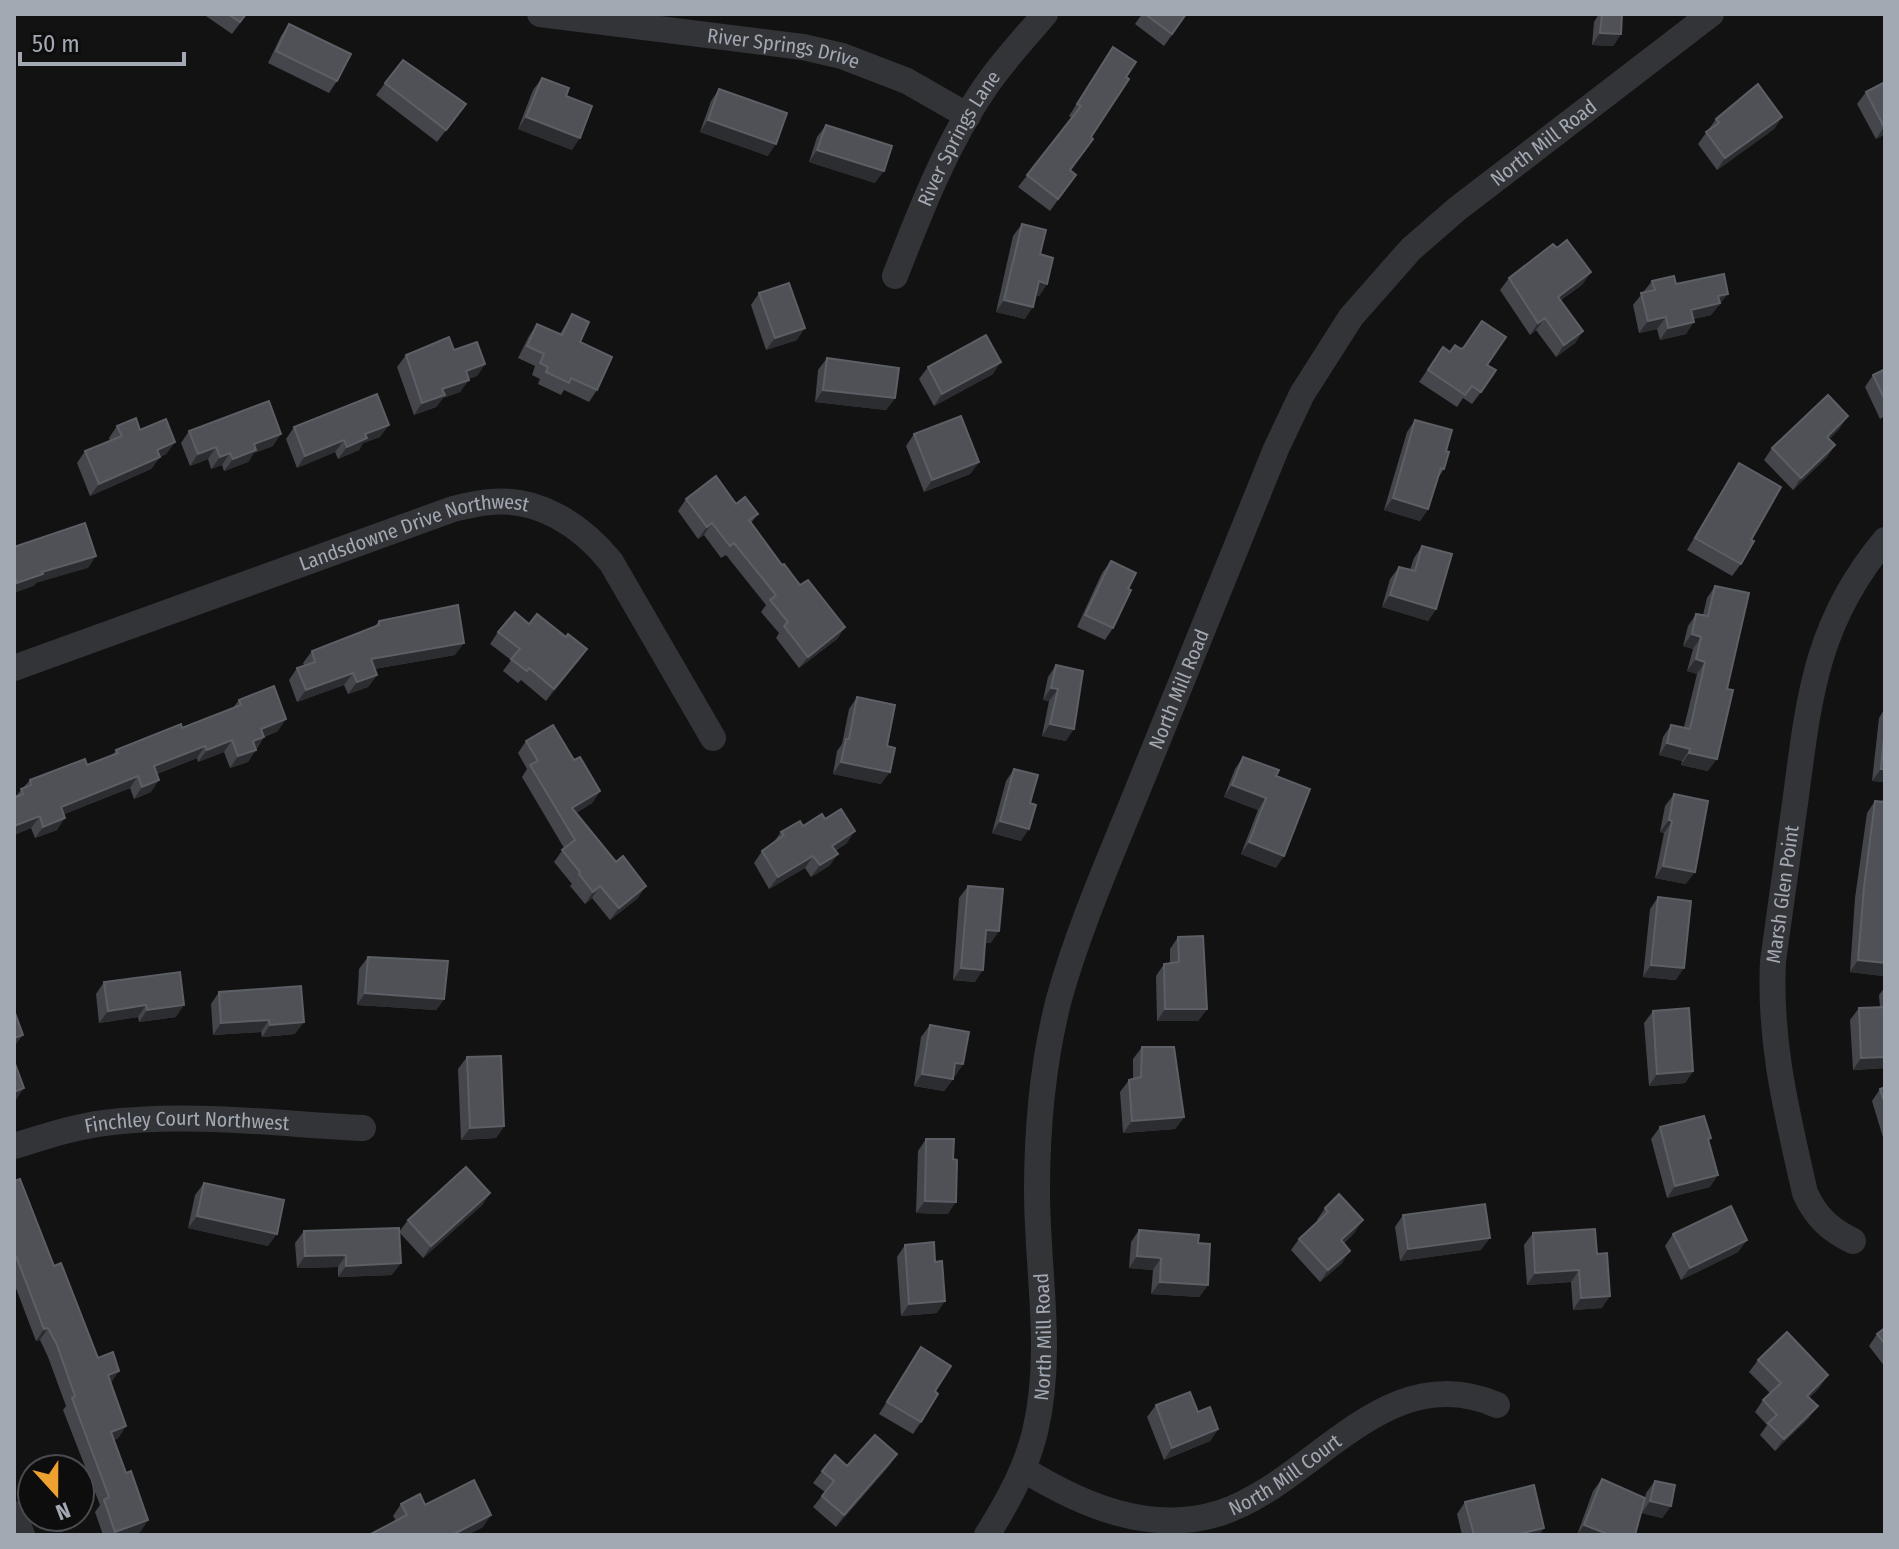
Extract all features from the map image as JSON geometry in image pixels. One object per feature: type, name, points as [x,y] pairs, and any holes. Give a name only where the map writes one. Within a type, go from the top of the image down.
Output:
[{"type":"street","name":"River Springs Drive","points":[[540,14],[803,47],[842,56],[907,81],[968,116]]},
{"type":"street","name":"River Springs Lane","points":[[895,276],[927,194],[968,116],[987,85],[1045,14]]},
{"type":"street","name":"North Mill Road","points":[[987,1535],[1007,1504],[1023,1469],[1035,1432],[1042,1394],[1043,1312],[1037,1144],[1045,1070],[1059,1000],[1087,915],[1276,449],[1302,394],[1351,317],[1411,249],[1457,209],[1711,14]]},
{"type":"street","name":"Landsdowne Drive Northwest","points":[[14,668],[453,509],[493,501],[521,504],[549,512],[576,526],[598,545],[611,562],[713,738]]},
{"type":"street","name":"Marsh Glen Point","points":[[1853,1241],[1824,1223],[1812,1209],[1805,1193],[1781,1089],[1771,990],[1809,696],[1822,647],[1843,601],[1866,562],[1885,540]]},
{"type":"street","name":"Finchley Court Northwest","points":[[14,1146],[104,1123],[182,1119],[363,1128]]},
{"type":"street","name":"North Mill Court","points":[[1023,1469],[1062,1493],[1104,1511],[1153,1520],[1188,1519],[1219,1513],[1255,1498],[1347,1430],[1411,1399],[1432,1393],[1454,1392],[1476,1396],[1497,1405]]},
{"type":"street","points":[[14,1514],[22,1535]]},
{"type":"building","points":[[228,14],[246,14],[240,22]]},
{"type":"building","points":[[1145,14],[1186,14],[1172,34]]},
{"type":"building","points":[[1602,14],[1622,14],[1621,34],[1600,33]]},
{"type":"building","points":[[289,24],[351,54],[337,81],[276,51]]},
{"type":"building","points":[[1113,47],[1136,62],[1126,77],[1129,79],[1091,137],[1093,139],[1070,170],[1076,175],[1058,199],[1027,175],[1081,106],[1077,104]]},
{"type":"building","points":[[403,60],[466,104],[446,130],[385,83]]},
{"type":"building","points":[[542,78],[569,88],[566,96],[592,106],[580,138],[526,117]]},
{"type":"building","points":[[1885,82],[1885,126],[1884,127],[1866,92]]},
{"type":"building","points":[[1758,84],[1782,117],[1725,158],[1706,132],[1719,123],[1716,119]]},
{"type":"building","points":[[719,89],[787,113],[776,144],[708,120]]},
{"type":"building","points":[[826,125],[892,146],[884,171],[817,150]]},
{"type":"building","points":[[1022,224],[1046,230],[1040,254],[1053,258],[1047,284],[1039,281],[1033,307],[1004,300]]},
{"type":"building","points":[[1567,240],[1591,272],[1558,297],[1583,331],[1564,345],[1545,318],[1538,323],[1509,278],[1553,244],[1557,248]]},
{"type":"building","points":[[1724,274],[1728,294],[1718,296],[1720,303],[1691,310],[1694,322],[1668,328],[1666,317],[1648,321],[1641,293],[1655,290],[1652,281],[1674,276],[1676,284]]},
{"type":"building","points":[[789,283],[805,328],[775,338],[759,293]]},
{"type":"building","points":[[572,314],[589,322],[580,342],[612,357],[597,390],[571,378],[569,383],[546,372],[548,367],[540,363],[544,354],[527,346],[537,324],[562,335]]},
{"type":"building","points":[[1482,321],[1506,337],[1487,365],[1496,370],[1481,392],[1472,386],[1465,395],[1428,370],[1443,347],[1450,352],[1455,345],[1461,349],[1464,347]]},
{"type":"building","points":[[986,335],[1001,362],[942,394],[928,367]]},
{"type":"building","points":[[449,337],[454,350],[477,342],[485,364],[466,371],[469,380],[442,389],[445,395],[422,403],[406,355]]},
{"type":"building","points":[[827,358],[899,368],[895,398],[823,390]]},
{"type":"building","points":[[1885,369],[1885,400],[1873,375]]},
{"type":"building","points":[[377,394],[389,425],[365,434],[367,438],[347,447],[344,440],[305,456],[294,427]]},
{"type":"building","points":[[1828,395],[1848,416],[1827,437],[1835,445],[1801,478],[1772,448]]},
{"type":"building","points":[[269,401],[281,434],[254,444],[256,450],[233,459],[230,453],[220,457],[216,447],[198,454],[189,431]]},
{"type":"building","points":[[961,416],[979,462],[932,480],[914,434]]},
{"type":"building","points":[[136,418],[140,430],[166,419],[175,442],[157,450],[160,457],[99,484],[85,451],[122,436],[117,426]]},
{"type":"building","points":[[1415,420],[1452,430],[1444,469],[1441,468],[1428,509],[1393,498]]},
{"type":"building","points":[[1739,463],[1781,487],[1741,564],[1695,538]]},
{"type":"building","points":[[716,476],[736,504],[745,497],[758,514],[749,520],[782,565],[800,585],[808,580],[845,627],[808,657],[784,626],[788,622],[770,600],[776,595],[734,543],[730,546],[712,523],[707,527],[686,499]]},
{"type":"building","points":[[85,523],[96,556],[17,583],[14,547]]},
{"type":"building","points":[[1422,546],[1452,554],[1436,609],[1390,595],[1399,567],[1415,571]]},
{"type":"building","points":[[1111,561],[1136,573],[1113,628],[1085,615]]},
{"type":"building","points":[[1715,586],[1749,593],[1727,689],[1733,690],[1717,759],[1689,753],[1690,749],[1667,743],[1671,725],[1690,729],[1705,662],[1696,659],[1701,637],[1692,634],[1696,614],[1708,616]]},
{"type":"building","points":[[458,605],[464,643],[371,659],[377,675],[357,682],[353,673],[306,690],[297,668],[315,662],[312,651],[379,625],[379,621]]},
{"type":"building","points":[[515,612],[529,624],[537,614],[587,649],[554,689],[529,668],[527,671],[511,659],[520,649],[498,632]]},
{"type":"building","points":[[1056,665],[1083,671],[1074,729],[1050,724],[1058,689],[1051,688]]},
{"type":"building","points":[[274,686],[286,719],[261,729],[264,737],[253,741],[256,750],[238,756],[232,740],[207,750],[205,746],[154,766],[159,780],[142,787],[138,776],[61,807],[65,818],[43,827],[40,816],[14,826],[14,798],[23,794],[21,789],[31,785],[30,780],[85,759],[87,765],[181,724],[182,728],[241,705],[239,700]]},
{"type":"building","points":[[857,697],[895,705],[887,746],[895,748],[890,772],[841,762]]},
{"type":"building","points":[[553,725],[574,760],[580,757],[600,791],[572,808],[616,862],[623,856],[646,886],[619,908],[600,886],[593,892],[562,850],[575,840],[530,765],[538,761],[526,741]]},
{"type":"building","points":[[1885,726],[1885,769],[1881,769]]},
{"type":"building","points":[[1243,757],[1279,770],[1276,776],[1310,789],[1284,856],[1249,842],[1266,798],[1232,785]]},
{"type":"building","points":[[1014,769],[1038,775],[1030,803],[1036,805],[1029,829],[1000,821]]},
{"type":"building","points":[[1674,794],[1708,801],[1695,872],[1663,866]]},
{"type":"building","points":[[1875,801],[1885,802],[1885,963],[1858,960]]},
{"type":"building","points":[[841,809],[855,831],[832,846],[838,854],[820,865],[813,856],[778,877],[762,851],[784,835],[781,832],[800,821],[803,826],[822,814],[825,819]]},
{"type":"building","points":[[968,886],[1003,889],[999,931],[986,930],[983,970],[961,968]]},
{"type":"building","points":[[1658,897],[1691,901],[1684,968],[1651,965]]},
{"type":"building","points":[[1203,936],[1207,1009],[1165,1009],[1164,964],[1179,962],[1178,937]]},
{"type":"building","points":[[368,957],[448,961],[444,999],[365,993]]},
{"type":"building","points":[[180,972],[184,1005],[147,1010],[146,1005],[108,1011],[104,982]]},
{"type":"building","points":[[301,986],[304,1022],[270,1025],[269,1020],[221,1023],[219,992]]},
{"type":"building","points":[[1885,1007],[1885,1057],[1861,1058],[1859,1008]]},
{"type":"building","points":[[1689,1008],[1693,1071],[1657,1074],[1653,1011]]},
{"type":"building","points":[[14,1013],[23,1035],[14,1038]]},
{"type":"building","points":[[930,1025],[969,1032],[963,1064],[955,1063],[953,1079],[922,1074]]},
{"type":"building","points":[[1142,1047],[1174,1047],[1184,1117],[1132,1121],[1129,1080],[1141,1077]]},
{"type":"building","points":[[501,1056],[504,1126],[470,1128],[467,1057]]},
{"type":"building","points":[[14,1061],[24,1088],[14,1092]]},
{"type":"building","points":[[1885,1087],[1885,1104],[1880,1089]]},
{"type":"building","points":[[1704,1116],[1718,1175],[1675,1186],[1660,1127]]},
{"type":"building","points":[[926,1139],[954,1139],[956,1202],[925,1201]]},
{"type":"building","points":[[466,1167],[490,1193],[431,1246],[408,1220]]},
{"type":"building","points":[[20,1179],[54,1266],[61,1263],[98,1358],[113,1352],[119,1371],[108,1375],[126,1426],[111,1432],[126,1473],[131,1471],[148,1520],[115,1532],[104,1500],[109,1497],[96,1462],[96,1453],[93,1453],[72,1398],[75,1396],[57,1345],[48,1328],[44,1329],[14,1256],[14,1181]]},
{"type":"building","points":[[204,1183],[284,1200],[277,1234],[197,1216]]},
{"type":"building","points":[[1339,1194],[1363,1220],[1341,1240],[1350,1251],[1328,1270],[1299,1239],[1328,1212],[1325,1208]]},
{"type":"building","points":[[1485,1204],[1490,1238],[1408,1249],[1403,1215]]},
{"type":"building","points":[[1731,1206],[1747,1240],[1690,1268],[1673,1234]]},
{"type":"building","points":[[399,1228],[401,1263],[346,1266],[346,1255],[305,1256],[304,1231]]},
{"type":"building","points":[[1595,1229],[1597,1254],[1607,1253],[1610,1296],[1581,1298],[1579,1270],[1535,1273],[1533,1233]]},
{"type":"building","points":[[1139,1230],[1199,1235],[1198,1243],[1210,1244],[1208,1285],[1160,1282],[1161,1258],[1137,1256]]},
{"type":"building","points":[[934,1242],[935,1262],[942,1261],[945,1301],[909,1304],[905,1245]]},
{"type":"building","points":[[1885,1328],[1885,1344],[1877,1334]]},
{"type":"building","points":[[1787,1332],[1828,1375],[1807,1396],[1818,1406],[1784,1439],[1768,1423],[1777,1415],[1763,1400],[1781,1383],[1758,1360]]},
{"type":"building","points":[[921,1347],[951,1366],[921,1422],[887,1402]]},
{"type":"building","points":[[1190,1392],[1198,1412],[1210,1407],[1218,1429],[1172,1448],[1156,1405]]},
{"type":"building","points":[[875,1435],[897,1454],[844,1515],[822,1496],[834,1481],[822,1471],[835,1455],[847,1466]]},
{"type":"building","points":[[1602,1479],[1645,1498],[1635,1535],[1610,1535],[1584,1525]]},
{"type":"building","points":[[474,1480],[491,1515],[452,1535],[369,1535],[407,1515],[401,1504],[420,1494],[425,1505]]},
{"type":"building","points":[[1655,1481],[1675,1485],[1671,1506],[1650,1501]]},
{"type":"building","points":[[1534,1485],[1544,1528],[1515,1535],[1474,1535],[1465,1502]]}]
